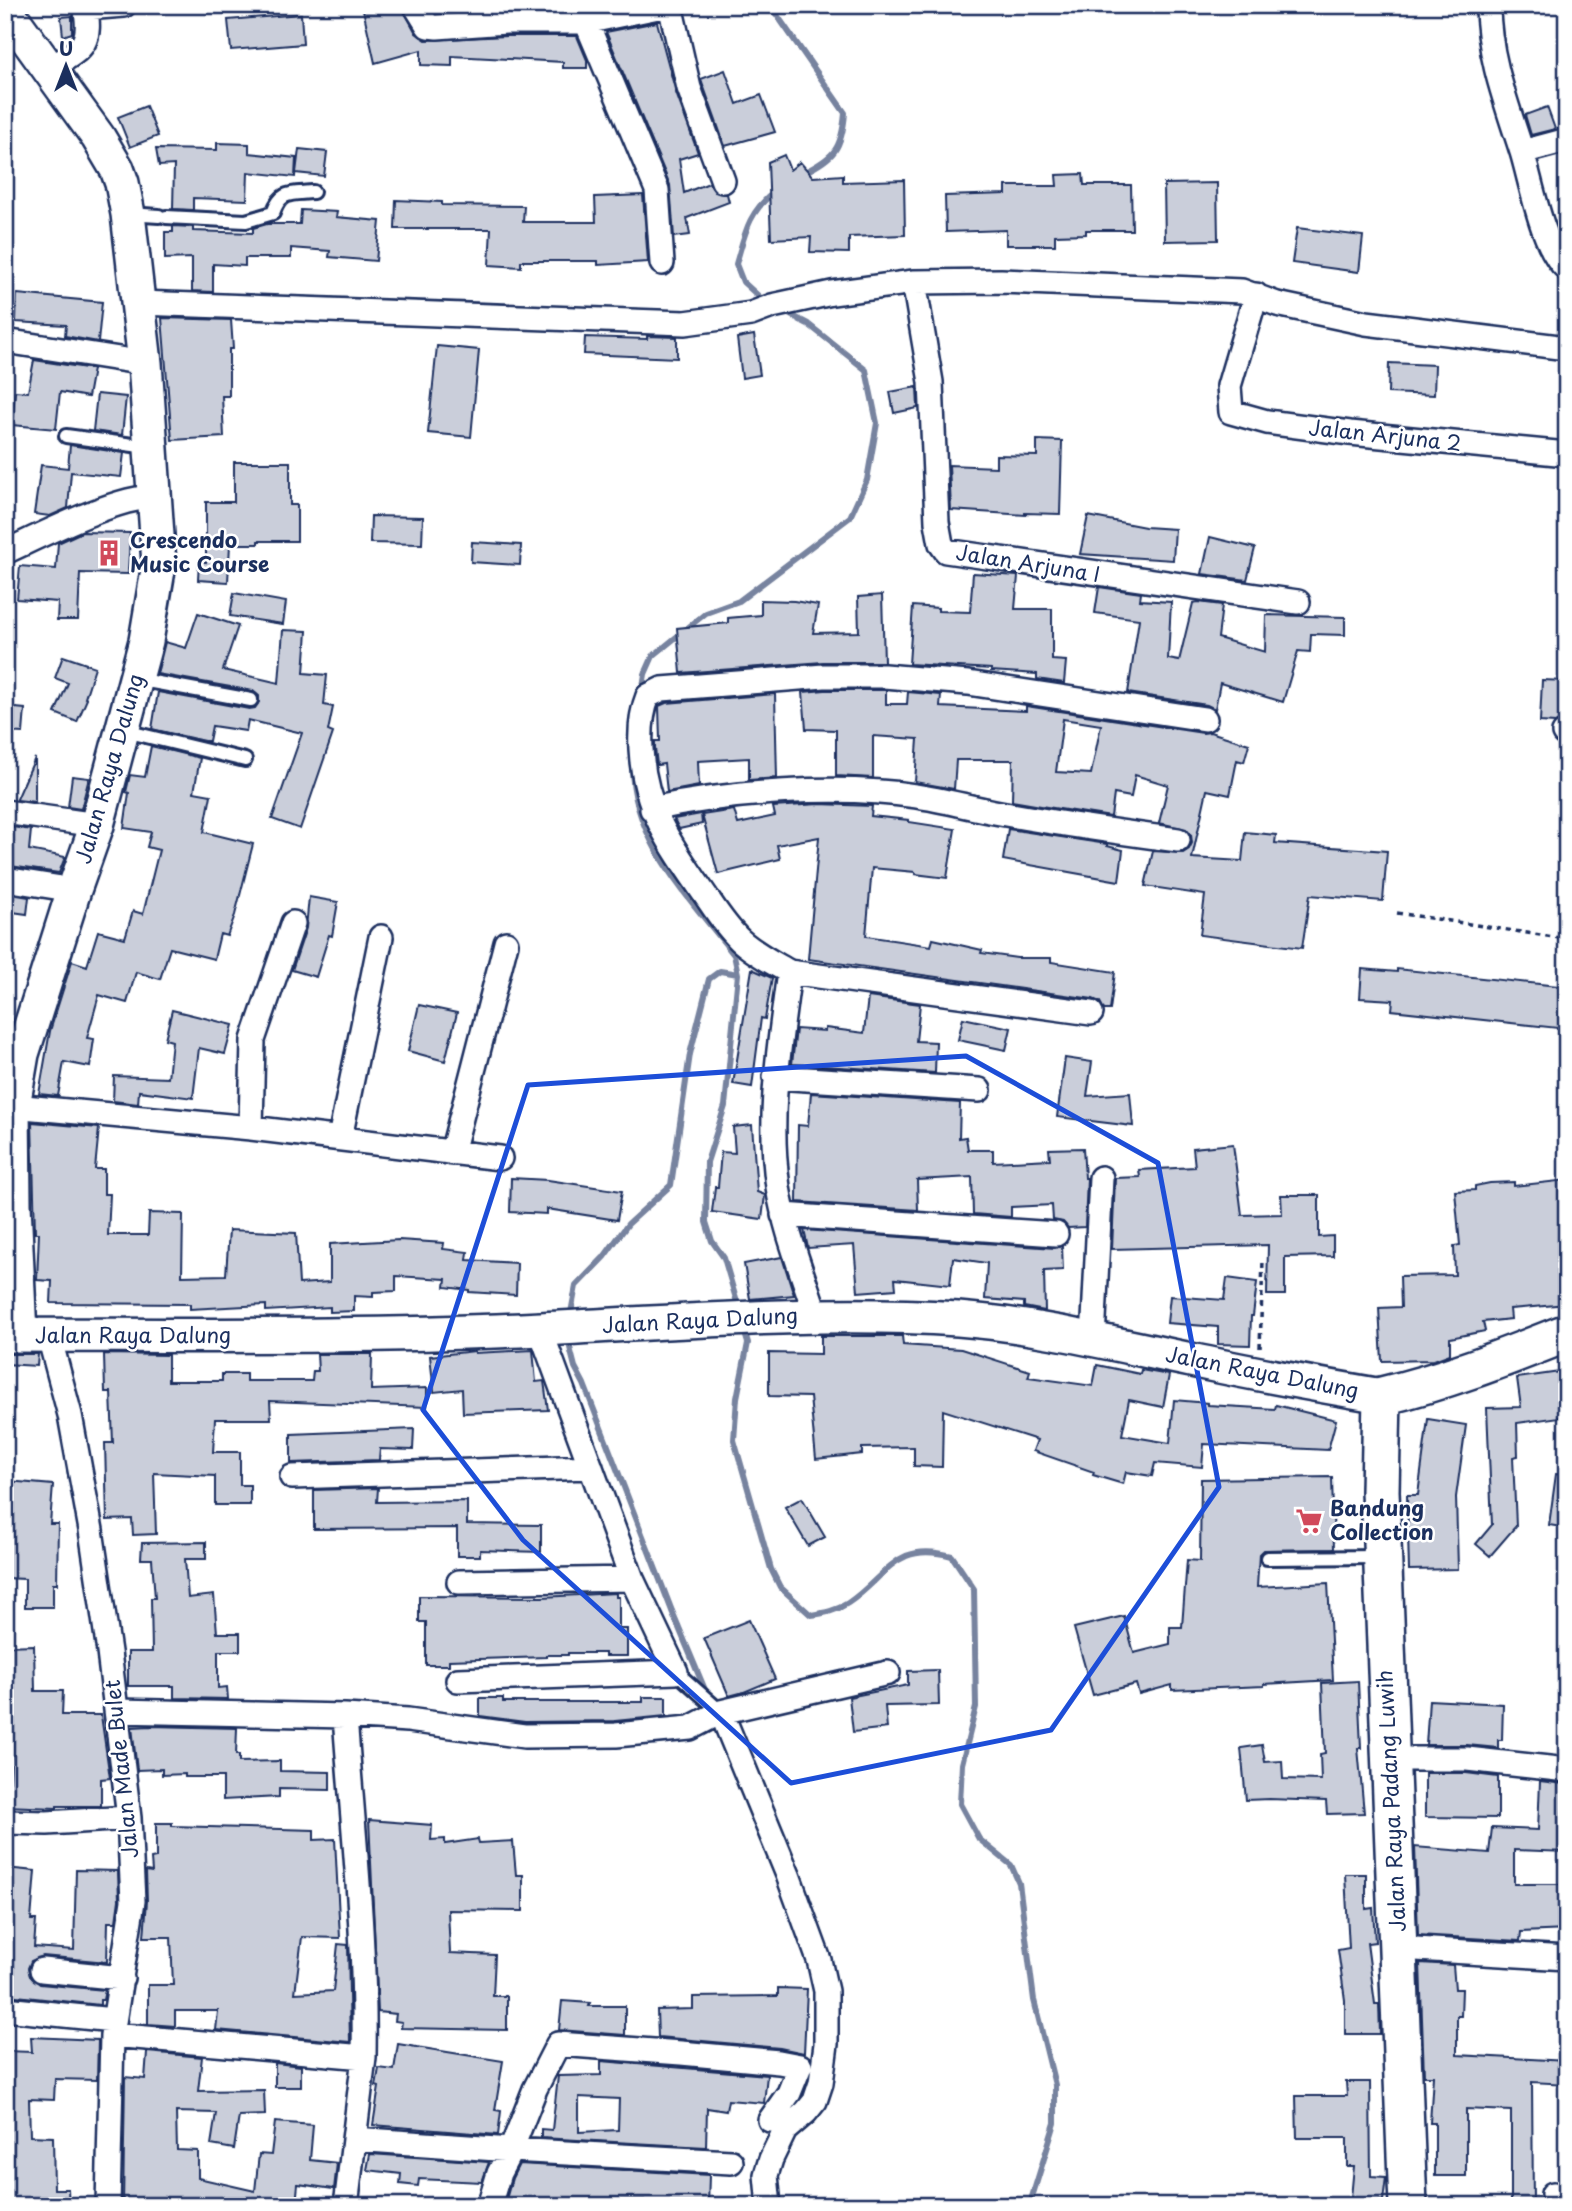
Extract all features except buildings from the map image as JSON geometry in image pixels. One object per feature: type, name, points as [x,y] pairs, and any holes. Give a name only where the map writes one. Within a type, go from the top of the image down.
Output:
[{"type":"main road","name":"Jalan Raya Dalung","points":[[5,13],[15,22],[98,137],[151,216],[139,303],[159,564],[146,641],[97,825],[22,1054],[13,1106],[10,1203],[25,1335],[374,1334],[540,1329],[723,1318],[912,1317],[963,1320],[1093,1340],[1259,1375],[1382,1396],[1499,1360],[1567,1333]]},
{"type":"main road","name":"Jalan Raya Padang Luwih","points":[[1382,1396],[1380,1492],[1408,2206]]},
{"type":"street","points":[[49,69],[86,43],[86,7],[124,5]]},
{"type":"street","points":[[415,5],[428,26],[502,14],[582,14],[669,5],[689,88],[723,181]]},
{"type":"street","points":[[1488,5],[1488,23],[1498,74],[1547,239],[1554,256],[1567,269]]},
{"type":"street","points":[[582,14],[657,190],[662,263]]},
{"type":"street","points":[[1522,152],[1567,140]]},
{"type":"street","points":[[139,303],[685,323],[751,314],[772,306],[832,293],[914,282],[1002,281],[1222,290],[1256,295],[1277,304],[1366,323],[1567,348]]},
{"type":"street","name":"Jalan Arjuna I","points":[[914,282],[931,382],[937,522],[941,544],[946,551],[1298,602]]},
{"type":"street","name":"Jalan Arjuna 2","points":[[1256,295],[1229,386],[1231,412],[1267,422],[1350,433],[1567,454]]},
{"type":"street","points":[[5,341],[145,363]]},
{"type":"street","points":[[5,552],[62,526],[138,497],[154,497]]},
{"type":"street","points":[[1091,1013],[789,972],[757,953],[727,927],[674,848],[652,809],[642,768],[642,717],[648,696],[662,689],[824,676],[898,677],[968,683],[1205,719]]},
{"type":"street","points":[[652,809],[708,799],[810,791],[890,794],[916,796],[1001,814],[1178,841]]},
{"type":"street","points":[[5,812],[97,825]]},
{"type":"street","points":[[5,879],[74,890]]},
{"type":"street","points":[[251,1128],[253,1040],[293,923]]},
{"type":"street","points":[[340,1138],[381,937]]},
{"type":"street","points":[[452,1153],[506,943]]},
{"type":"street","points":[[789,972],[775,1077],[778,1185],[783,1215],[816,1316]]},
{"type":"street","points":[[775,1077],[979,1090]]},
{"type":"street","points":[[13,1106],[251,1128],[500,1158]]},
{"type":"street","points":[[1093,1340],[1101,1178]]},
{"type":"street","points":[[783,1215],[1056,1234]]},
{"type":"street","points":[[458,1680],[676,1672],[632,1579],[540,1329]]},
{"type":"street","name":"Jalan Made Bulet","points":[[25,1335],[69,1415],[91,1530],[129,1818],[132,1901],[112,2028],[108,2206]]},
{"type":"street","points":[[292,1477],[591,1467]]},
{"type":"street","points":[[459,1582],[632,1579]]},
{"type":"street","points":[[117,1711],[345,1716],[408,1720],[524,1736],[616,1735],[690,1728],[721,1712],[888,1673]]},
{"type":"street","points":[[721,1712],[792,1887],[819,1960],[826,1991],[826,2044],[821,2083],[815,2101],[785,2130],[776,2148],[766,2175],[769,2206]]},
{"type":"street","points":[[345,1716],[364,1968],[364,2057],[346,2206]]},
{"type":"street","points":[[1390,1759],[1467,1759],[1567,1770]]},
{"type":"street","points":[[5,1822],[47,1823],[129,1818]]},
{"type":"street","points":[[1399,1948],[1567,1958]]},
{"type":"street","points":[[43,1970],[121,1978]]},
{"type":"street","points":[[5,2009],[44,2011],[112,2028],[364,2057]]},
{"type":"street","points":[[489,2206],[499,2173],[535,2089],[558,2044],[800,2066],[789,2093],[770,2120]]},
{"type":"street","points":[[354,2138],[731,2162]]},
{"type":"lane","points":[[151,216],[246,221],[273,213],[278,200],[284,195],[313,192]]},
{"type":"lane","points":[[66,436],[152,447]]},
{"type":"lane","points":[[135,679],[251,699]]},
{"type":"lane","points":[[121,730],[245,760]]},
{"type":"lane","points":[[1267,1558],[1383,1557]]},
{"type":"lane","points":[[676,1672],[721,1712]]},
{"type":"path","points":[[1397,913],[1567,939]]},
{"type":"path","points":[[1259,1375],[1264,1260]]},
{"type":"highlighted area","points":[[966,1056],[1158,1163],[1219,1487],[1051,1730],[791,1783],[523,1540],[423,1410],[528,1085]]},
{"type":"waterway","points":[[770,5],[845,113],[839,144],[829,157],[803,173]]},
{"type":"waterway","points":[[765,302],[743,282],[736,264],[753,216],[773,193]]},
{"type":"waterway","points":[[642,693],[645,674],[653,656],[706,613],[739,601],[850,517],[867,480],[877,423],[866,370],[808,324],[781,310]]},
{"type":"waterway","points":[[632,766],[635,793],[653,844],[683,890],[734,955],[738,974],[725,1106],[707,1162],[706,1222],[712,1241],[724,1258],[739,1309]]},
{"type":"waterway","points":[[570,1318],[576,1286],[604,1257],[628,1224],[671,1185],[690,1054],[709,979],[720,971],[738,974]]},
{"type":"waterway","points":[[744,1330],[748,1343],[737,1398],[734,1440],[771,1569],[780,1587],[811,1615],[826,1612],[839,1608],[862,1593],[894,1563],[917,1553],[933,1552],[952,1556],[974,1589],[976,1707],[962,1764],[960,1804],[979,1839],[1011,1865],[1019,1883],[1034,2000],[1055,2085],[1055,2123],[1032,2197],[1032,2206]]},
{"type":"waterway","points":[[567,1336],[575,1367],[708,1697]]},
{"type":"place","name":"Crescendo Music Course","points":[[109,553]]},
{"type":"place","name":"Bandung Collection","points":[[1309,1521]]}]
